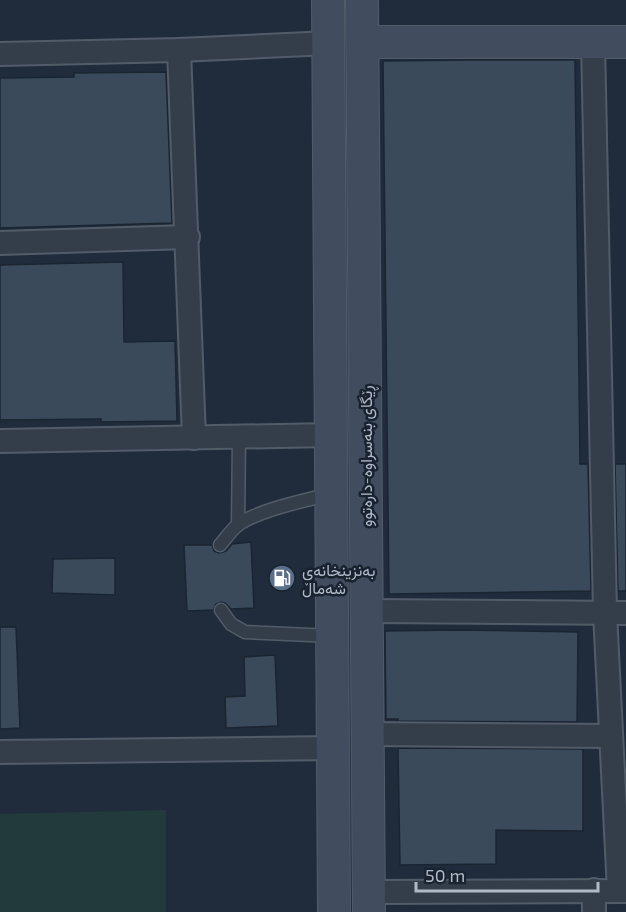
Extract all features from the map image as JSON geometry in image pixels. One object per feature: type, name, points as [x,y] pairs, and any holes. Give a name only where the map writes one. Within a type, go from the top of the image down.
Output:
[{"type":"street","name":"ڕێگای بنەسراوە-دارەتوو","points":[[328,0],[334,912]]},
{"type":"street","name":"ڕێگای بنەسراوە-دارەتوو","points":[[363,0],[369,902]]},
{"type":"street","points":[[363,42],[626,42]]},
{"type":"street","points":[[0,54],[179,50],[329,43]]},
{"type":"street","points":[[369,902],[594,901],[622,891],[610,735],[615,613],[593,43]]},
{"type":"street","points":[[179,50],[194,438]]},
{"type":"street","points":[[0,243],[188,237]]},
{"type":"street","points":[[0,441],[331,435]]},
{"type":"street","points":[[366,611],[615,613]]},
{"type":"street","points":[[332,695],[367,694]]},
{"type":"street","points":[[368,734],[610,735]]},
{"type":"street","points":[[0,752],[333,748]]},
{"type":"lane","points":[[238,525],[239,438]]},
{"type":"lane","points":[[220,545],[238,525],[291,504],[331,494]]},
{"type":"lane","points":[[220,610],[231,624],[244,632],[332,636]]},
{"type":"green space","points":[[166,810],[166,912],[0,912],[0,814]]},
{"type":"building","points":[[575,60],[580,464],[588,464],[591,591],[389,594],[383,61]]},
{"type":"building","points":[[166,72],[172,223],[0,228],[0,78],[74,77],[74,73]]},
{"type":"building","points":[[123,262],[124,342],[175,341],[177,421],[0,420],[0,265]]},
{"type":"building","points":[[615,464],[626,464],[626,591],[618,591]]},
{"type":"building","points":[[251,542],[254,608],[231,609],[221,602],[216,604],[213,610],[187,611],[184,545],[212,545],[214,551],[219,553],[226,551],[232,544]]},
{"type":"building","points":[[115,558],[115,595],[52,593],[53,559]]},
{"type":"building","points":[[0,627],[16,627],[20,728],[0,729]]},
{"type":"building","points":[[385,631],[578,632],[577,722],[398,721],[398,719],[386,719]]},
{"type":"building","points":[[275,655],[278,726],[226,728],[225,697],[245,696],[244,657]]},
{"type":"building","points":[[398,748],[583,749],[583,831],[496,830],[496,864],[400,865]]},
{"type":"place","name":"بەنزینخانەی شەماڵ","points":[[282,578]]}]
